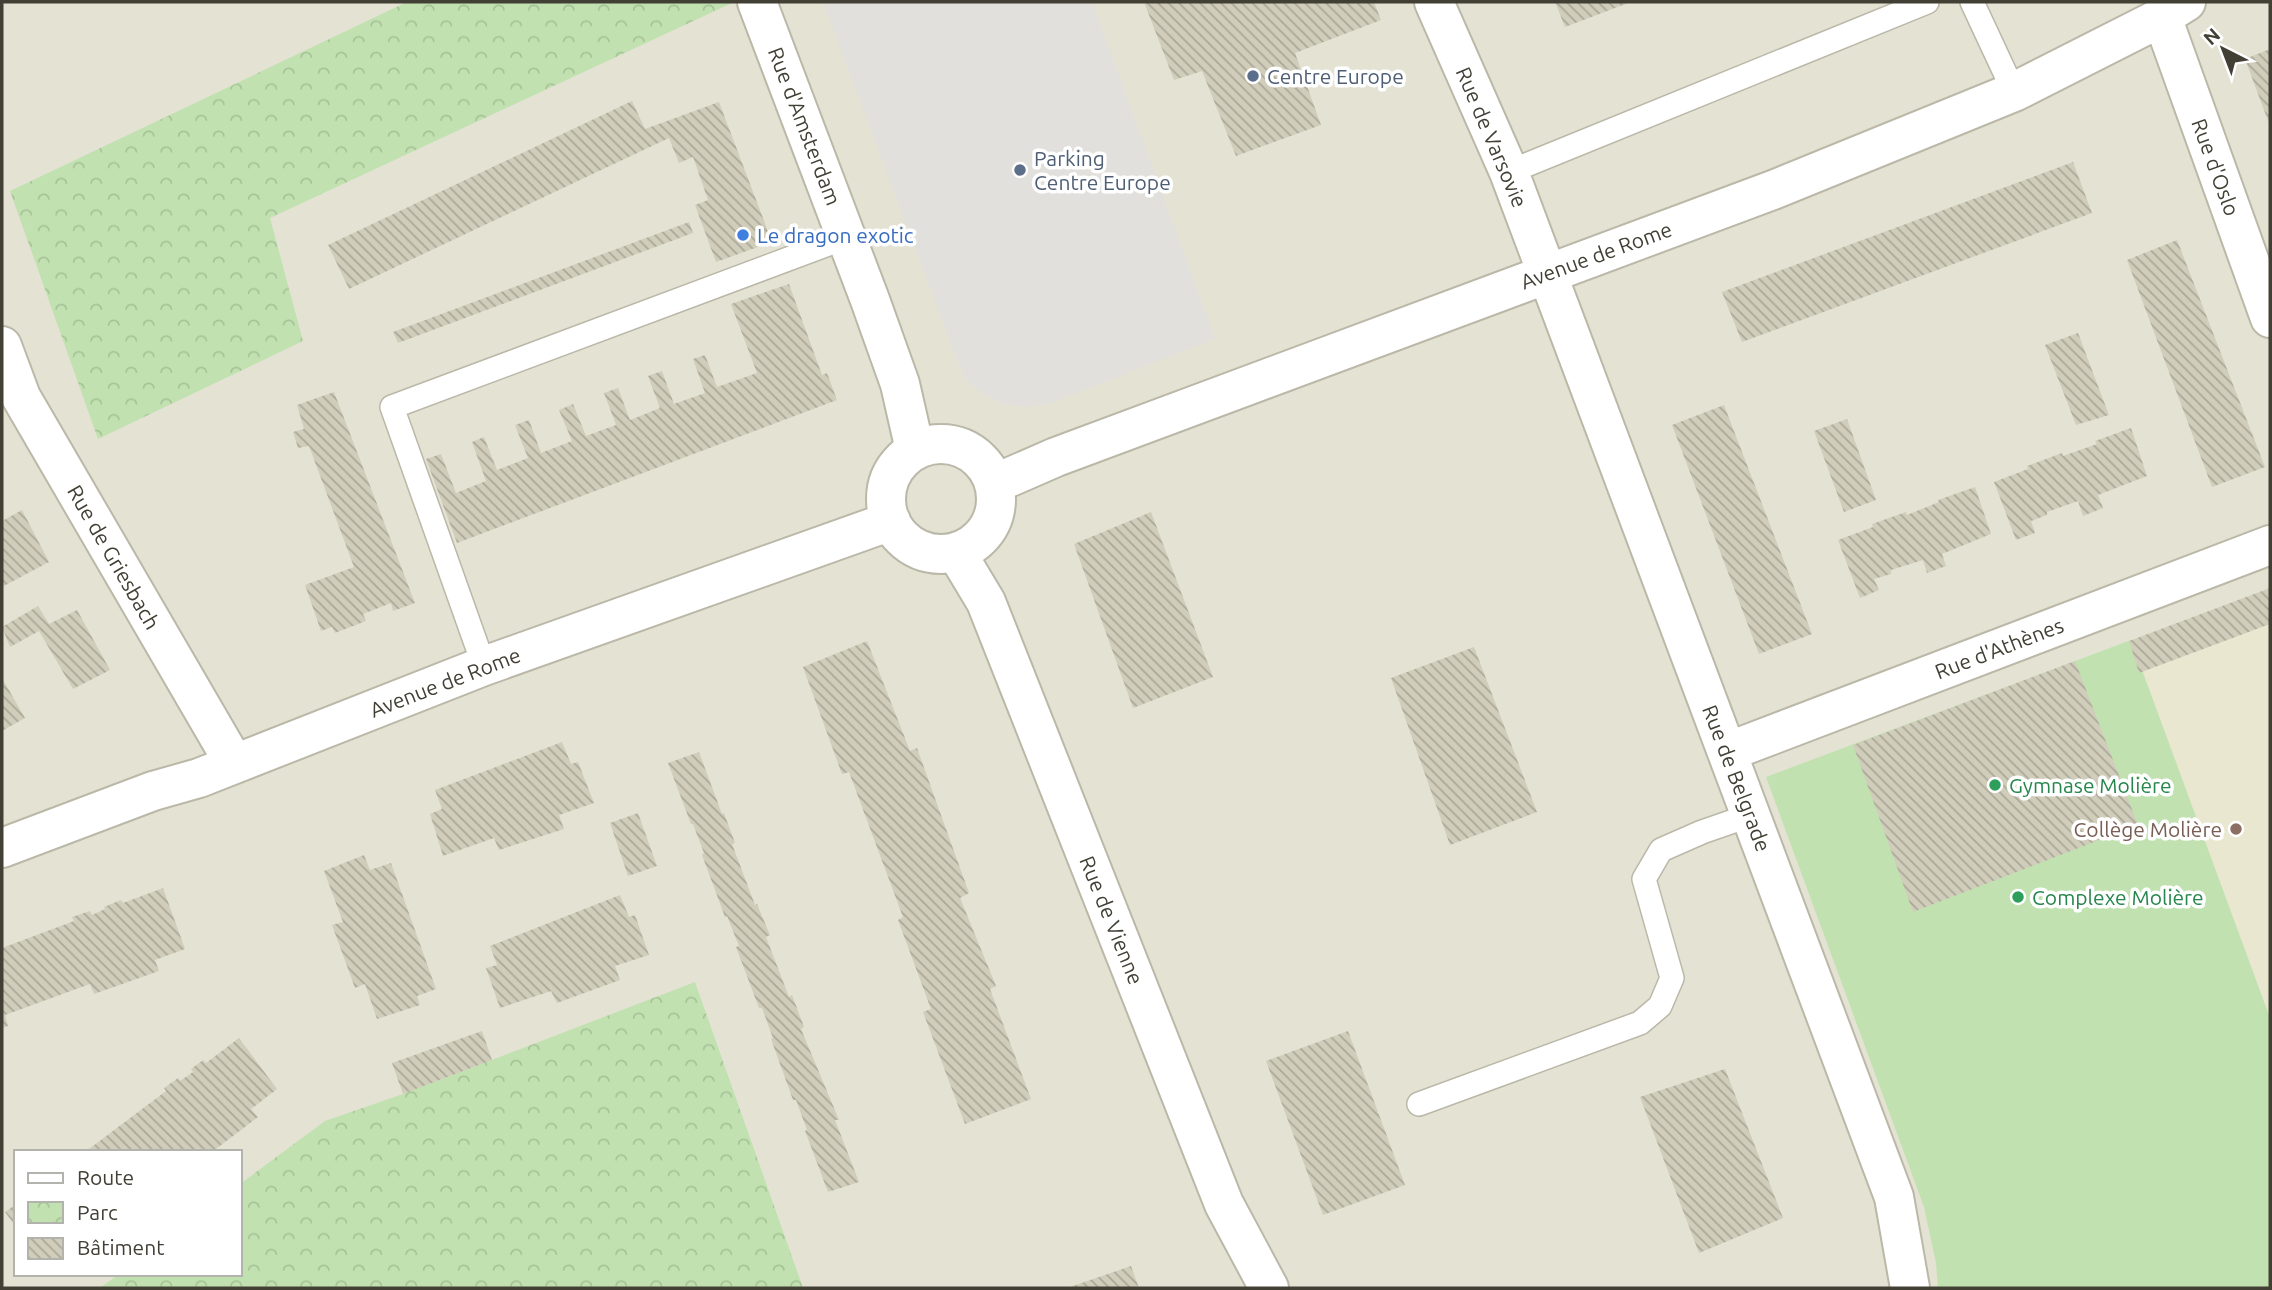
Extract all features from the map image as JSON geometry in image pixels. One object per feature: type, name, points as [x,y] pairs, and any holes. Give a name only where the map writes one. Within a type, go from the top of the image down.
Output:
[{"type":"street","name":"Rue d'Amsterdam","points":[[757,2],[900,384],[915,450]]},
{"type":"street","name":"Rue de Varsovie","points":[[1433,2],[1509,172],[1546,273]]},
{"type":"street","name":"Avenue de Rome","points":[[994,484],[1056,457],[1773,190],[2014,92],[2174,9]]},
{"type":"street","name":"Rue d'Oslo","points":[[2174,9],[2270,318]]},
{"type":"street","name":"Rue de Belgrade","points":[[1546,273],[1894,1197],[1910,1288]]},
{"type":"street","name":"Rue de Griesbach","points":[[2,346],[11,404],[234,763]]},
{"type":"street","points":[[940,444],[964,449],[983,463],[994,484],[996,506],[989,526],[975,542],[956,552],[936,554],[918,549],[902,538],[891,522],[886,502],[889,481],[899,463],[915,450],[940,444]]},
{"type":"street","name":"Avenue de Rome","points":[[2,848],[234,763],[484,666],[891,522]]},
{"type":"street","name":"Rue d'Athènes","points":[[1727,752],[2270,545]]},
{"type":"street","name":"Rue de Vienne","points":[[956,552],[986,602],[1224,1204],[1269,1288]]},
{"type":"lane","points":[[1509,172],[1927,2]]},
{"type":"lane","points":[[1972,2],[2014,92]]},
{"type":"lane","points":[[484,666],[392,407],[846,237]]},
{"type":"lane","points":[[1419,1104],[1640,1023],[1660,1006],[1672,978],[1644,879],[1661,850],[1751,815]]},
{"type":"shaded area","points":[[2,2],[2270,2],[2270,1288],[2,1288]]},
{"type":"shaded area","name":"Parking Centre Europe","points":[[823,2],[1092,2],[1215,339],[1051,403],[1027,407],[1003,404],[984,395],[967,381]]},
{"type":"shaded area","name":"Collège Molière","points":[[2270,588],[2270,1018],[2131,640]]},
{"type":"green space","points":[[407,2],[734,2],[270,218],[303,341],[98,439],[10,191]]},
{"type":"green space","name":"Complexe Molière","points":[[2131,640],[2270,1018],[2270,1288],[1938,1288],[1936,1263],[1924,1207],[1766,777]]},
{"type":"green space","points":[[695,982],[803,1288],[100,1288],[116,1276],[242,1276],[242,1183],[325,1121],[403,1094]]},
{"type":"building","name":"Centre Europe","points":[[1144,2],[1374,2],[1381,20],[1295,53],[1321,125],[1236,156],[1202,71],[1174,80]]},
{"type":"building","points":[[1555,2],[1631,2],[1565,27]]},
{"type":"building","points":[[2270,49],[2270,126],[2245,59]]},
{"type":"building","points":[[632,101],[645,129],[719,102],[772,242],[716,262],[695,205],[708,200],[693,157],[679,163],[669,138],[349,289],[328,245]]},
{"type":"building","points":[[2073,162],[2092,213],[1742,342],[1722,292]]},
{"type":"building","points":[[689,222],[693,233],[398,343],[393,332]]},
{"type":"building","points":[[2177,240],[2265,467],[2212,487],[2127,260]]},
{"type":"building","points":[[789,284],[822,375],[827,373],[837,400],[457,543],[426,459],[441,454],[456,493],[486,481],[472,442],[484,437],[497,470],[528,458],[515,425],[529,420],[541,453],[572,441],[559,410],[573,404],[586,436],[616,425],[604,393],[618,388],[630,420],[660,408],[648,376],[662,371],[674,404],[705,393],[693,359],[705,355],[717,387],[757,373],[731,304]]},
{"type":"building","points":[[2078,333],[2109,415],[2076,425],[2045,345]]},
{"type":"building","points":[[334,392],[415,603],[393,611],[391,603],[363,614],[366,621],[335,633],[332,627],[321,631],[305,585],[354,567],[309,446],[298,448],[293,432],[304,429],[297,405]]},
{"type":"building","points":[[1724,405],[1812,634],[1759,654],[1672,425]]},
{"type":"building","points":[[1847,419],[1876,500],[1844,512],[1814,431]]},
{"type":"building","points":[[2131,428],[2147,476],[2098,495],[2103,508],[2083,516],[2078,501],[2047,512],[2047,515],[2031,521],[2035,533],[2016,540],[1994,482],[2028,469],[2027,466],[2097,444],[2095,441]]},
{"type":"building","points":[[1975,487],[1991,534],[1942,554],[1946,566],[1927,573],[1923,560],[1891,570],[1891,574],[1874,579],[1879,590],[1860,598],[1838,540],[1873,527],[1872,524],[1906,512],[1907,515]]},
{"type":"building","points":[[22,510],[49,562],[2,587],[2,521]]},
{"type":"building","points":[[1151,512],[1213,677],[1133,708],[1074,544]]},
{"type":"building","points":[[2270,588],[2270,624],[2139,673],[2129,641]]},
{"type":"building","points":[[38,606],[49,624],[77,610],[110,670],[73,689],[39,631],[10,647],[2,627]]},
{"type":"building","points":[[867,641],[910,751],[917,748],[969,893],[960,898],[996,986],[990,989],[1031,1099],[965,1124],[923,1012],[931,1009],[898,920],[903,917],[849,772],[842,774],[803,667]]},
{"type":"building","points":[[1474,647],[1537,812],[1450,845],[1391,678]]},
{"type":"building","name":"Gymnase Molière","points":[[2075,661],[2138,825],[1913,912],[1853,745]]},
{"type":"building","points":[[2,678],[25,718],[2,731]]},
{"type":"building","points":[[562,742],[571,764],[578,762],[594,803],[559,815],[564,829],[499,850],[494,838],[443,856],[430,814],[442,809],[435,790]]},
{"type":"building","points":[[699,752],[735,843],[732,844],[755,905],[757,904],[770,935],[766,937],[789,997],[792,995],[804,1027],[801,1029],[839,1120],[835,1120],[859,1182],[828,1192],[762,1008],[759,1008],[736,947],[739,946],[727,916],[725,917],[702,855],[704,853],[668,763]]},
{"type":"building","points":[[638,813],[657,866],[628,876],[610,823]]},
{"type":"building","points":[[364,855],[370,870],[391,863],[436,989],[417,996],[420,1005],[377,1019],[365,984],[355,988],[332,925],[343,922],[324,871]]},
{"type":"building","points":[[163,888],[185,949],[155,960],[159,971],[94,994],[90,984],[5,1015],[8,1026],[2,1028],[2,948],[74,921],[72,917],[90,911],[92,915],[121,900],[123,903]]},
{"type":"building","points":[[620,895],[629,917],[635,915],[649,955],[615,966],[620,980],[557,1003],[551,991],[500,1008],[486,968],[497,965],[490,946]]},
{"type":"building","points":[[482,1031],[492,1060],[403,1094],[392,1063]]},
{"type":"building","points":[[1348,1031],[1405,1185],[1323,1215],[1266,1061]]},
{"type":"building","points":[[239,1038],[277,1089],[251,1109],[258,1117],[215,1150],[88,1150],[166,1091],[164,1088],[193,1072],[191,1069],[203,1060],[206,1063]]},
{"type":"building","points":[[1725,1069],[1783,1218],[1699,1253],[1640,1097]]},
{"type":"building","points":[[14,1205],[14,1224],[5,1212]]},
{"type":"building","points":[[1131,1266],[1139,1288],[1067,1288]]},
{"type":"place","name":"Centre Europe","points":[[1253,76]]},
{"type":"place","name":"Parking Centre Europe","points":[[1020,170]]},
{"type":"place","name":"Le dragon exotic","points":[[743,235]]},
{"type":"place","name":"Gymnase Molière","points":[[1995,785]]},
{"type":"place","name":"Collège Molière","points":[[2236,829]]},
{"type":"place","name":"Complexe Molière","points":[[2018,897]]}]
